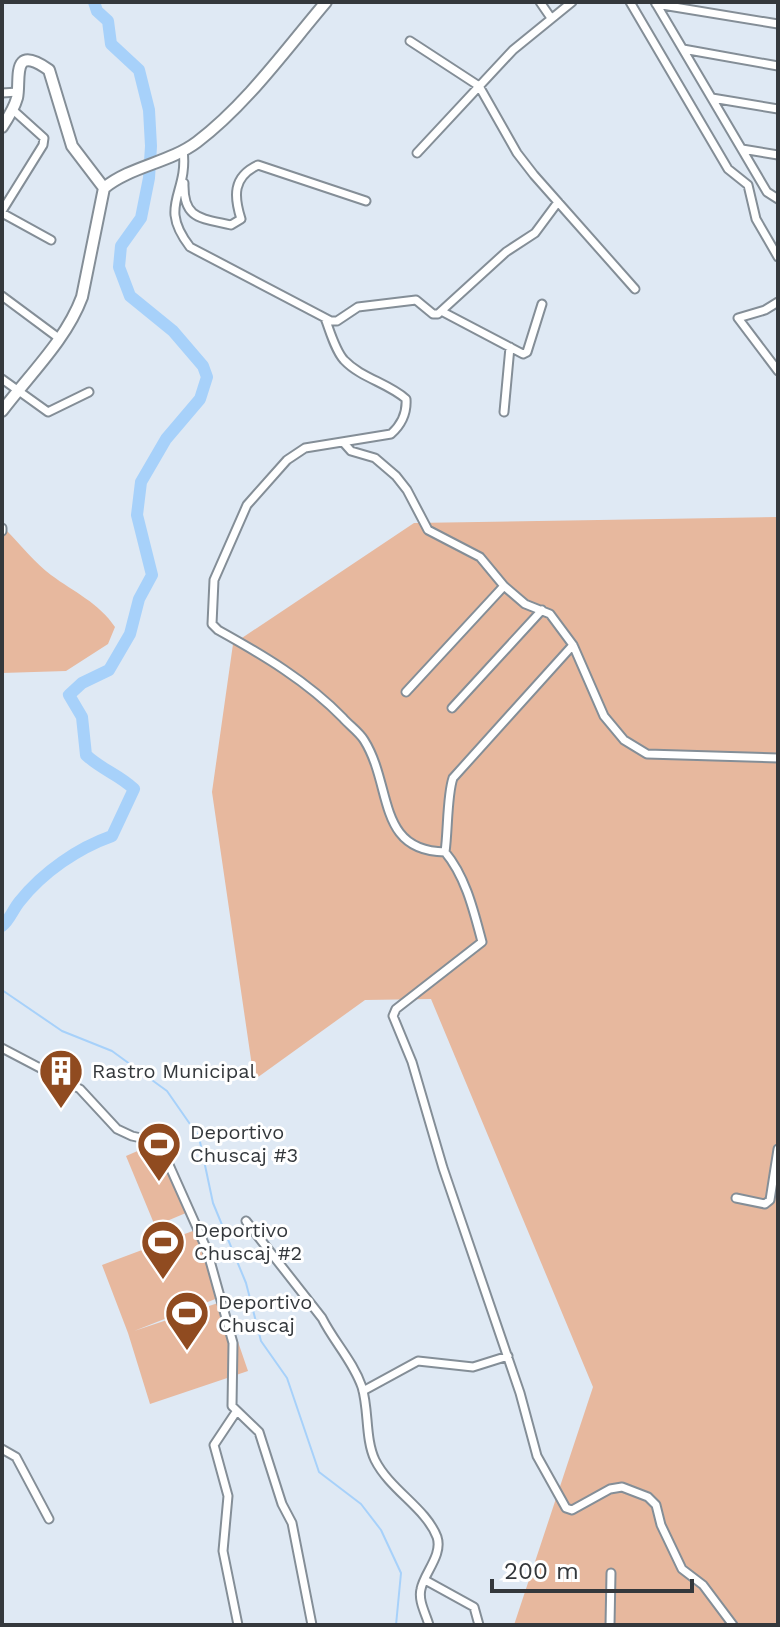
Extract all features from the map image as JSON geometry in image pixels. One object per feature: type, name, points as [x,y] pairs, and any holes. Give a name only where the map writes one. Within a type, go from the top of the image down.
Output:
[{"type":"main road","points":[[2,411],[60,339],[77,311],[104,188],[120,177],[180,152],[198,141],[246,96],[326,2]]},
{"type":"main road","points":[[2,127],[13,110],[18,92],[17,72],[21,66],[32,61],[49,70],[72,146],[104,188]]},
{"type":"street","points":[[540,2],[551,18]]},
{"type":"street","points":[[417,153],[513,50],[572,2]]},
{"type":"street","points":[[630,2],[728,169],[748,185],[756,219],[778,257]]},
{"type":"street","points":[[656,3],[778,24]]},
{"type":"street","points":[[656,3],[770,196],[778,199]]},
{"type":"street","points":[[410,41],[479,86],[517,153],[635,289]]},
{"type":"street","points":[[683,49],[778,66]]},
{"type":"street","points":[[2,93],[18,92]]},
{"type":"street","points":[[712,98],[778,109]]},
{"type":"street","points":[[13,110],[44,138],[43,145],[2,212],[51,240]]},
{"type":"street","points":[[742,149],[778,155]]},
{"type":"street","points":[[180,152],[184,168],[184,206],[189,212],[231,225],[241,219],[235,192],[244,176],[258,165],[366,201]]},
{"type":"street","points":[[184,168],[173,215],[179,233],[190,247],[325,318],[337,321],[358,307],[412,300],[433,314],[443,312],[506,252],[535,233],[558,202]]},
{"type":"street","points":[[2,311],[5,299],[60,339]]},
{"type":"street","points":[[778,302],[765,310],[738,318],[778,371]]},
{"type":"street","points":[[443,312],[519,353],[527,352],[542,304]]},
{"type":"street","points":[[325,318],[343,360],[406,399],[400,426],[391,434],[305,448],[287,460],[247,505],[214,580],[212,624],[325,699],[363,739],[381,780],[394,826],[403,838],[413,847],[429,852],[445,852]]},
{"type":"street","points":[[504,412],[510,347]]},
{"type":"street","points":[[2,379],[48,412],[89,392]]},
{"type":"street","points":[[343,442],[351,451],[375,458],[386,466],[407,490],[428,530],[480,557],[504,586],[525,604],[550,614],[563,627],[604,716],[624,740],[647,754],[778,758]]},
{"type":"street","points":[[406,692],[504,586]]},
{"type":"street","points":[[452,708],[542,610]]},
{"type":"street","points":[[573,645],[453,778],[449,790],[445,852],[455,864],[467,892],[482,942],[396,1009],[393,1016],[412,1062],[443,1168],[526,1410],[537,1456],[566,1508],[572,1510],[610,1489],[622,1487],[648,1497],[656,1505],[661,1525],[682,1569],[710,1592],[733,1625]]},
{"type":"street","points":[[2,1048],[80,1089],[117,1129],[154,1141],[161,1147],[207,1250],[233,1343],[232,1406],[259,1432],[282,1504],[292,1523],[312,1625]]},
{"type":"street","points":[[736,1198],[765,1204],[770,1200],[778,1149]]},
{"type":"street","points":[[246,1221],[322,1318],[356,1370],[363,1391],[374,1457],[388,1483],[416,1510],[437,1538],[438,1548],[421,1587],[420,1598],[429,1625]]},
{"type":"street","points":[[363,1391],[418,1361],[473,1367],[508,1356]]},
{"type":"street","points":[[236,1412],[214,1445],[228,1496],[223,1551],[238,1625]]},
{"type":"street","points":[[2,1449],[16,1457],[49,1519]]},
{"type":"street","points":[[610,1625],[611,1573]]},
{"type":"street","points":[[425,1580],[474,1607],[479,1625]]},
{"type":"shaded area","points":[[778,517],[778,1625],[514,1625],[593,1387],[431,999],[365,1000],[254,1080],[212,792],[233,644],[414,523]]},
{"type":"shaded area","points":[[6,530],[45,570],[94,604],[115,627],[108,644],[66,671],[2,673],[2,534]]},
{"type":"shaded area","name":"Deportivo Chuscaj #3","points":[[163,1140],[193,1210],[155,1226],[126,1156]]},
{"type":"shaded area","points":[[198,1229],[223,1296],[134,1331],[224,1301],[248,1371],[150,1404],[102,1265]]},
{"type":"waterway","points":[[2,926],[29,890],[50,871],[74,854],[112,836],[134,789],[86,755],[82,717],[69,695],[82,683],[109,670],[130,634],[139,599],[152,575],[137,515],[141,482],[166,439],[200,399],[207,377],[203,366],[173,331],[130,296],[119,267],[121,246],[141,218],[149,178],[149,110],[139,70],[111,44],[108,21],[97,11],[94,2]]},
{"type":"waterway","points":[[2,990],[62,1031],[112,1051],[167,1091],[199,1137],[213,1203],[246,1283],[261,1341],[287,1378],[319,1472],[361,1504],[381,1530],[401,1573],[396,1625]]},
{"type":"place","name":"Rastro Municipal","points":[[61,1110]]},
{"type":"place","name":"Deportivo Chuscaj #3","points":[[159,1183]]},
{"type":"place","name":"Deportivo Chuscaj #2","points":[[163,1281]]},
{"type":"place","name":"Deportivo Chuscaj","points":[[187,1352]]}]
